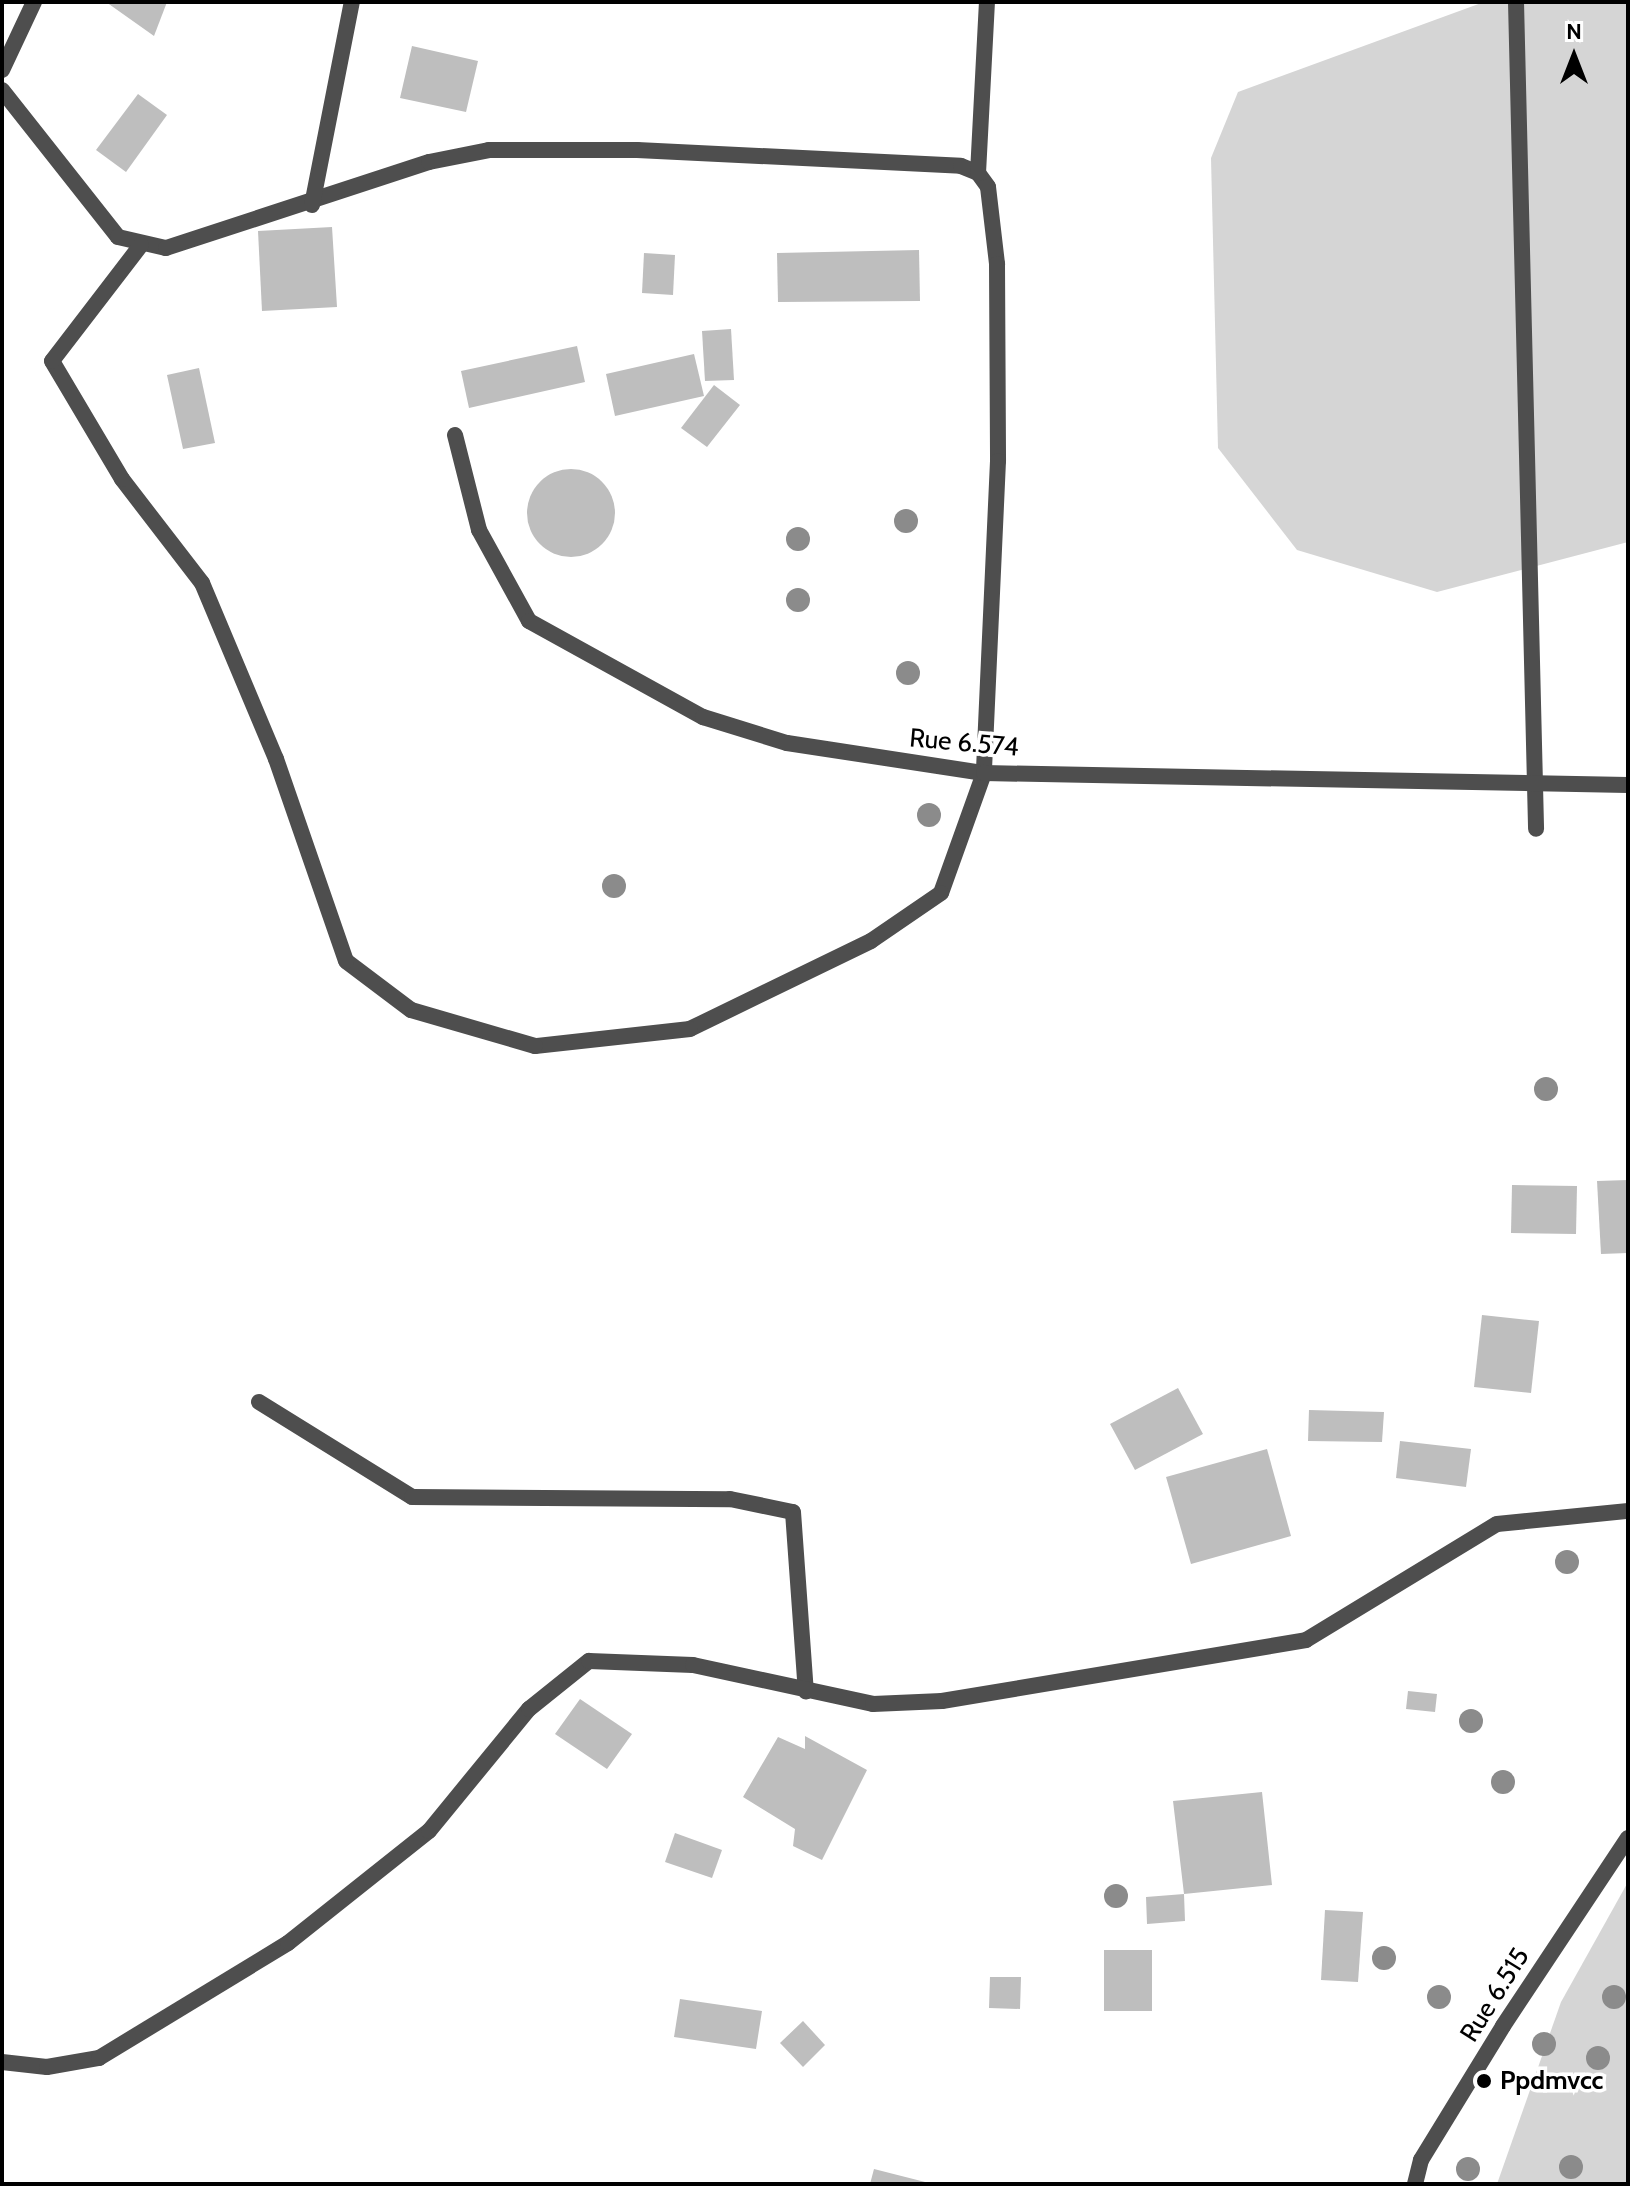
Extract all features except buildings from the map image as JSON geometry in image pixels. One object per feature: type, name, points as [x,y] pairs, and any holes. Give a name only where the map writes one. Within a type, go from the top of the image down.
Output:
[{"type":"street","points":[[2,70],[34,2]]},
{"type":"street","points":[[312,205],[352,2]]},
{"type":"street","points":[[978,173],[987,2]]},
{"type":"street","points":[[1516,2],[1536,829]]},
{"type":"street","points":[[2,90],[118,237],[141,245],[179,248],[312,205],[429,162],[489,150],[637,150],[961,166],[978,173],[988,187],[997,264],[998,461],[984,773],[941,893],[871,941],[690,1029],[535,1046],[411,1010],[346,961],[276,759],[202,583],[122,479],[52,361],[141,245]]},
{"type":"street","name":"Rue 6.574","points":[[455,435],[479,530],[529,621],[703,717],[787,743],[984,773],[1628,785]]},
{"type":"street","points":[[259,1402],[412,1497],[683,1498],[793,1512],[806,1692]]},
{"type":"street","points":[[2,2062],[47,2067],[99,2058],[288,1943],[429,1831],[529,1709],[589,1661],[693,1665],[806,1692],[873,1704],[942,1701],[1306,1640],[1497,1524],[1628,1511]]},
{"type":"street","name":"Rue 6.515","points":[[1415,2184],[1421,2160],[1503,2026],[1628,1838]]},
{"type":"shaded area","points":[[1484,2],[1628,2],[1628,542],[1437,592],[1297,550],[1218,448],[1211,158],[1238,92]]},
{"type":"shaded area","points":[[1628,1882],[1628,2184],[1497,2184],[1561,2002]]},
{"type":"place","name":"Ppdmvcc","points":[[1484,2081]]}]
